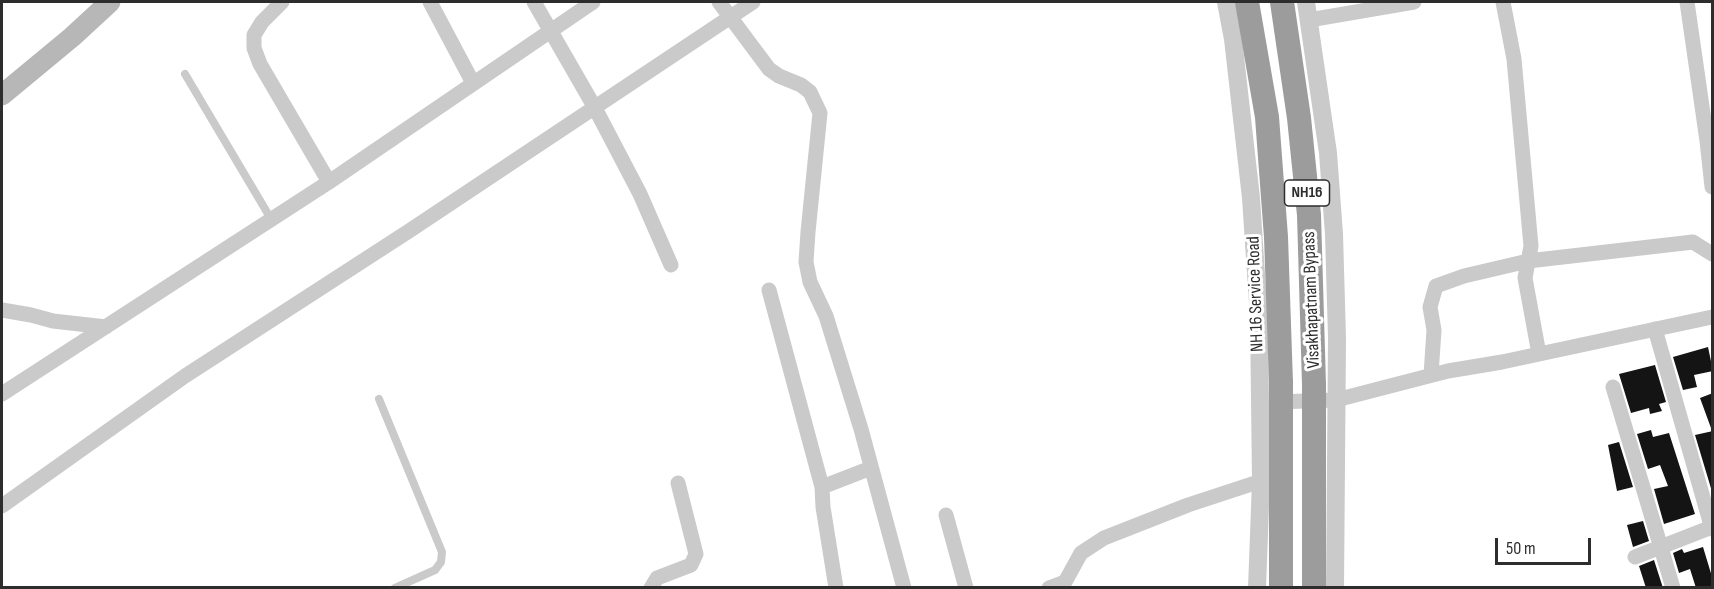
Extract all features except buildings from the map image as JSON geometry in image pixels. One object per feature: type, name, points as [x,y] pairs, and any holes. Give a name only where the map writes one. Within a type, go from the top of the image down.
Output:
[{"type":"highway","name":"Visakhapatnam Bypass","points":[[1247,2],[1267,117],[1276,237],[1281,383],[1281,588]]},
{"type":"highway","name":"Visakhapatnam Bypass","points":[[1282,2],[1299,118],[1309,215],[1314,385],[1314,588]]},
{"type":"main road","points":[[2,95],[110,2]]},
{"type":"street","points":[[282,2],[254,35],[254,48],[260,64],[329,182]]},
{"type":"street","points":[[430,2],[474,83]]},
{"type":"street","points":[[534,2],[595,108],[640,194],[671,265]]},
{"type":"street","points":[[2,394],[329,182],[593,2]]},
{"type":"street","points":[[718,2],[768,69],[810,92],[820,112],[806,262],[810,282],[826,316],[904,588]]},
{"type":"street","points":[[2,506],[184,376],[753,2]]},
{"type":"street","name":"NH 16 Service Road","points":[[1226,2],[1235,51],[1251,198],[1259,319],[1261,481],[1257,588]]},
{"type":"street","points":[[1306,2],[1328,153],[1334,246],[1335,588]]},
{"type":"street","points":[[1308,20],[1414,2]]},
{"type":"street","points":[[1503,2],[1514,59],[1531,246],[1525,278],[1539,354]]},
{"type":"street","points":[[1687,2],[1710,140],[1713,187]]},
{"type":"street","points":[[1431,375],[1434,330],[1430,307],[1436,286],[1464,276],[1528,261],[1693,242],[1713,254]]},
{"type":"street","points":[[769,290],[822,487],[836,588]]},
{"type":"street","points":[[2,310],[53,321],[106,327]]},
{"type":"street","points":[[1259,402],[1336,400],[1431,375],[1713,317]]},
{"type":"street","points":[[1635,557],[1712,528],[1655,329]]},
{"type":"street","points":[[1613,387],[1673,588]]},
{"type":"street","points":[[822,487],[871,468]]},
{"type":"street","points":[[1049,588],[1066,585],[1081,554],[1104,538],[1188,505],[1261,481]]},
{"type":"street","points":[[651,588],[657,578],[691,565],[696,554],[678,483]]},
{"type":"street","points":[[946,515],[966,588]]},
{"type":"lane","points":[[185,74],[272,219]]},
{"type":"lane","points":[[379,399],[442,552],[441,562],[435,570],[397,587]]}]
